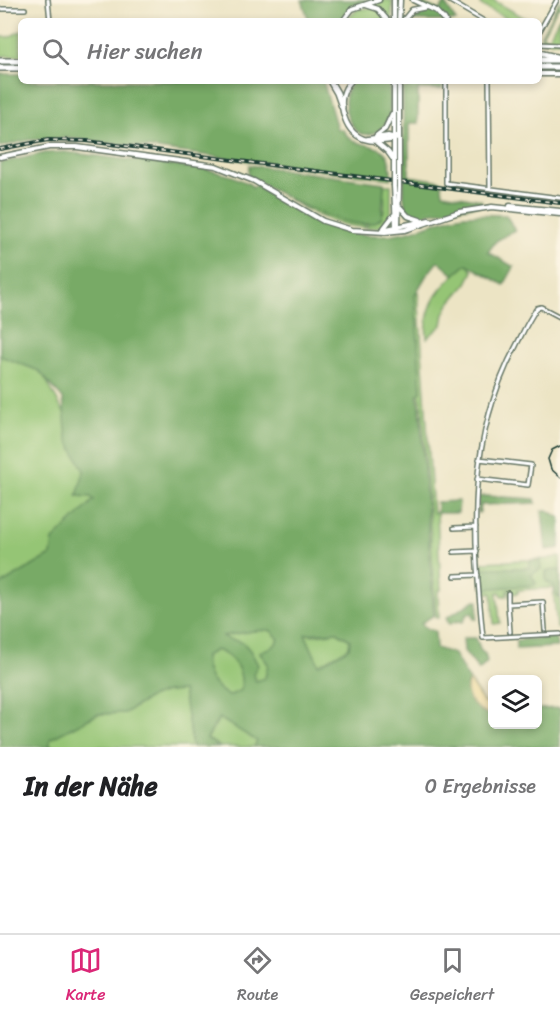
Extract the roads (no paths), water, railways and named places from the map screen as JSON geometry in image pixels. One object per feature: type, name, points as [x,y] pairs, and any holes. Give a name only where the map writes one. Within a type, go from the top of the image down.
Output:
[{"type":"highway","points":[[542,54],[560,59]]},
{"type":"highway","points":[[542,60],[560,59]]},
{"type":"highway","points":[[0,61],[18,61]]},
{"type":"highway","points":[[542,67],[560,67]]},
{"type":"highway","points":[[0,68],[18,68]]},
{"type":"highway","points":[[332,84],[342,107]]},
{"type":"main road","points":[[345,18],[355,7],[379,0]]},
{"type":"main road","points":[[394,0],[394,18]]},
{"type":"main road","points":[[400,0],[401,18]]},
{"type":"main road","points":[[413,0],[437,12],[442,18]]},
{"type":"main road","points":[[365,4],[378,9],[386,18]]},
{"type":"main road","points":[[404,18],[412,10],[428,7]]},
{"type":"main road","points":[[542,74],[560,74]]},
{"type":"main road","points":[[348,84],[345,88],[342,107],[349,130],[366,139],[399,138]]},
{"type":"main road","points":[[394,84],[394,161],[397,178]]},
{"type":"main road","points":[[397,228],[394,214],[399,138],[399,84]]},
{"type":"main road","points":[[374,139],[388,125],[394,110]]},
{"type":"main road","points":[[374,139],[394,161]]},
{"type":"main road","points":[[0,157],[35,149],[62,147],[208,164],[247,178],[323,221],[352,230],[381,231],[477,209],[520,206],[560,212]]},
{"type":"main road","points":[[397,187],[400,207],[397,228]]},
{"type":"main road","points":[[400,207],[408,216],[424,221]]},
{"type":"main road","points":[[381,231],[394,214]]},
{"type":"main road","points":[[397,228],[413,228],[435,219]]},
{"type":"street","points":[[48,0],[50,18]]},
{"type":"street","points":[[448,0],[479,18]]},
{"type":"street","points":[[542,27],[557,0]]},
{"type":"street","points":[[0,9],[25,9]]},
{"type":"street","points":[[542,44],[560,45]]},
{"type":"street","points":[[446,84],[446,183],[560,198]]},
{"type":"street","points":[[489,84],[490,188]]},
{"type":"street","points":[[560,317],[541,307],[535,310],[496,389],[482,439],[479,459],[476,527],[483,638],[560,634]]},
{"type":"street","points":[[477,479],[528,485],[531,465],[479,459]]},
{"type":"street","points":[[454,528],[476,527]]},
{"type":"street","points":[[454,552],[477,551]]},
{"type":"street","points":[[455,576],[478,575]]},
{"type":"street","points":[[507,593],[510,632]]},
{"type":"street","points":[[508,604],[519,606],[549,601]]},
{"type":"street","points":[[543,602],[545,630]]},
{"type":"tram line","points":[[560,446],[552,450],[548,459],[551,469],[560,477]]},
{"type":"railway","points":[[0,149],[48,140],[87,141],[560,203]]}]
